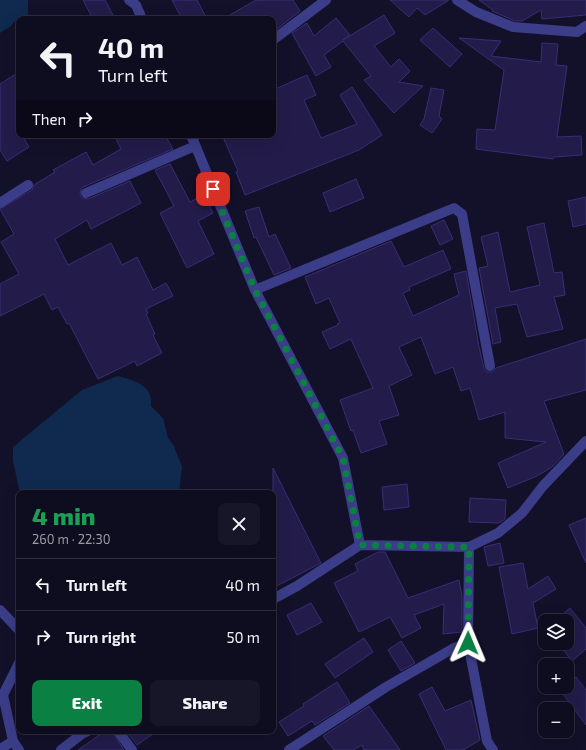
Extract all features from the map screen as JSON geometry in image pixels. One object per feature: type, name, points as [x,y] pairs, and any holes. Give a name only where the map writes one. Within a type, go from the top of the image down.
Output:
[{"type":"street","points":[[129,0],[136,5],[141,16]]},
{"type":"street","points":[[276,38],[326,0]]},
{"type":"street","points":[[457,0],[476,12],[513,27],[576,32],[586,26]]},
{"type":"street","points":[[192,138],[255,290],[343,458],[360,545]]},
{"type":"street","points":[[86,193],[195,146]]},
{"type":"street","points":[[0,203],[28,185]]},
{"type":"street","points":[[255,290],[454,208],[462,214],[490,366]]},
{"type":"street","points":[[276,597],[297,586],[360,545],[469,547],[498,533],[522,513],[543,486],[586,441]]},
{"type":"street","points":[[469,547],[468,643],[487,740],[493,750]]},
{"type":"street","points":[[0,610],[16,627]]},
{"type":"street","points":[[289,750],[386,687],[454,648],[468,643]]},
{"type":"street","points":[[16,669],[3,695],[13,741],[19,750]]},
{"type":"street","points":[[61,750],[82,734]]},
{"type":"street","points":[[120,734],[132,750]]},
{"type":"street","points":[[0,749],[13,741]]},
{"type":"water","points":[[0,0],[28,0],[28,16],[16,16],[16,20],[11,26],[0,33]]},
{"type":"water","points":[[118,376],[136,382],[146,388],[151,399],[151,406],[163,418],[168,438],[174,446],[182,467],[179,490],[19,490],[13,461],[13,447],[82,390]]},
{"type":"building","points":[[83,0],[105,0],[113,16],[91,16]]},
{"type":"building","points":[[172,0],[197,0],[205,16],[180,16]]},
{"type":"building","points":[[256,0],[293,0],[300,11],[276,30],[276,16],[228,16]]},
{"type":"building","points":[[390,0],[449,0],[425,15],[417,8],[409,17]]},
{"type":"building","points":[[479,0],[586,0],[586,15],[542,19],[541,10],[522,21],[515,21],[492,11],[493,10]]},
{"type":"building","points":[[384,15],[395,33],[374,46],[391,67],[399,59],[410,71],[399,82],[423,86],[394,113],[364,80],[371,76],[343,41],[324,55],[331,67],[316,76],[292,33],[307,23],[314,36],[336,18],[350,35],[343,40]]},
{"type":"building","points":[[433,28],[462,54],[450,67],[420,40]]},
{"type":"building","points":[[459,38],[501,41],[491,56],[541,62],[542,43],[558,44],[556,65],[567,66],[557,137],[581,136],[582,155],[554,157],[553,159],[476,149],[477,129],[495,130],[504,70]]},
{"type":"building","points":[[16,74],[16,138],[24,138],[29,147],[7,161],[0,150],[0,84]]},
{"type":"building","points":[[307,75],[316,95],[304,100],[321,138],[357,124],[340,95],[352,87],[382,135],[359,150],[245,195],[236,172],[238,171],[223,138],[276,138],[276,89]]},
{"type":"building","points":[[431,88],[444,90],[439,116],[442,119],[432,133],[420,125],[424,119]]},
{"type":"building","points":[[167,138],[173,149],[83,187],[80,195],[82,198],[88,199],[130,181],[141,203],[91,229],[87,220],[55,239],[68,265],[111,243],[122,265],[137,257],[153,290],[166,283],[173,296],[146,309],[148,313],[146,314],[155,334],[153,335],[162,353],[137,366],[135,361],[98,379],[69,323],[67,324],[58,307],[52,310],[44,294],[0,316],[0,284],[19,274],[1,242],[14,234],[0,209],[32,190],[34,185],[55,172],[53,170],[86,152],[93,165],[121,149],[116,139]]},
{"type":"building","points":[[170,164],[190,202],[204,195],[213,213],[198,221],[214,254],[187,268],[160,213],[174,206],[155,170]]},
{"type":"building","points":[[356,179],[364,198],[330,212],[323,193]]},
{"type":"building","points":[[586,197],[586,224],[573,227],[568,201]]},
{"type":"building","points":[[259,207],[269,237],[275,234],[291,268],[274,275],[256,237],[254,238],[245,211]]},
{"type":"building","points":[[444,220],[453,239],[440,245],[431,226]]},
{"type":"building","points":[[544,223],[554,273],[562,272],[565,295],[554,297],[563,329],[527,337],[517,304],[495,308],[501,342],[493,344],[479,268],[488,266],[481,237],[498,232],[510,292],[540,285],[527,227]]},
{"type":"building","points":[[391,241],[404,267],[443,250],[451,269],[409,287],[410,290],[403,293],[413,316],[459,295],[454,274],[466,271],[479,347],[484,368],[487,372],[492,372],[496,368],[586,339],[586,390],[544,401],[564,454],[552,467],[537,476],[508,488],[498,463],[546,442],[505,438],[505,412],[479,420],[470,388],[461,391],[453,367],[435,374],[421,337],[399,347],[412,375],[389,386],[399,415],[379,421],[387,444],[361,453],[340,400],[373,388],[351,339],[330,349],[322,332],[340,323],[329,298],[316,304],[305,277]]},
{"type":"building","points":[[273,468],[321,563],[276,586],[276,490],[273,490]]},
{"type":"building","points":[[407,484],[409,507],[384,510],[382,487]]},
{"type":"building","points":[[470,498],[506,500],[505,519],[499,523],[469,522]]},
{"type":"building","points":[[586,518],[586,563],[569,525]]},
{"type":"building","points":[[500,543],[504,563],[488,566],[484,547]]},
{"type":"building","points":[[378,552],[385,552],[408,598],[459,580],[462,596],[462,632],[443,634],[444,604],[414,615],[421,628],[402,638],[390,617],[359,632],[334,583],[358,571],[355,564]]},
{"type":"building","points":[[523,563],[528,589],[548,576],[556,589],[533,603],[538,628],[512,634],[499,567]]},
{"type":"building","points":[[311,603],[322,622],[297,635],[287,615]]},
{"type":"building","points":[[570,608],[586,628],[586,649],[574,659],[574,658],[570,658],[563,650],[574,650],[574,614],[563,614]]},
{"type":"building","points":[[364,638],[373,652],[335,678],[325,664]]},
{"type":"building","points":[[401,641],[415,663],[401,671],[388,650]]},
{"type":"building","points":[[576,677],[586,690],[586,725],[574,709],[574,702],[569,702],[563,694],[574,694],[574,679]]},
{"type":"building","points":[[337,682],[350,703],[315,725],[312,721],[288,736],[279,722]]},
{"type":"building","points":[[432,687],[445,711],[471,700],[480,740],[463,750],[446,750],[419,694]]},
{"type":"building","points":[[369,706],[400,750],[364,750],[362,745],[353,750],[334,750],[323,736]]},
{"type":"building","points":[[101,734],[114,734],[124,750],[78,750]]},
{"type":"building","points":[[128,734],[153,734],[137,745]]},
{"type":"route","points":[[213,189],[255,290],[343,458],[360,545],[469,547],[468,643]]}]
